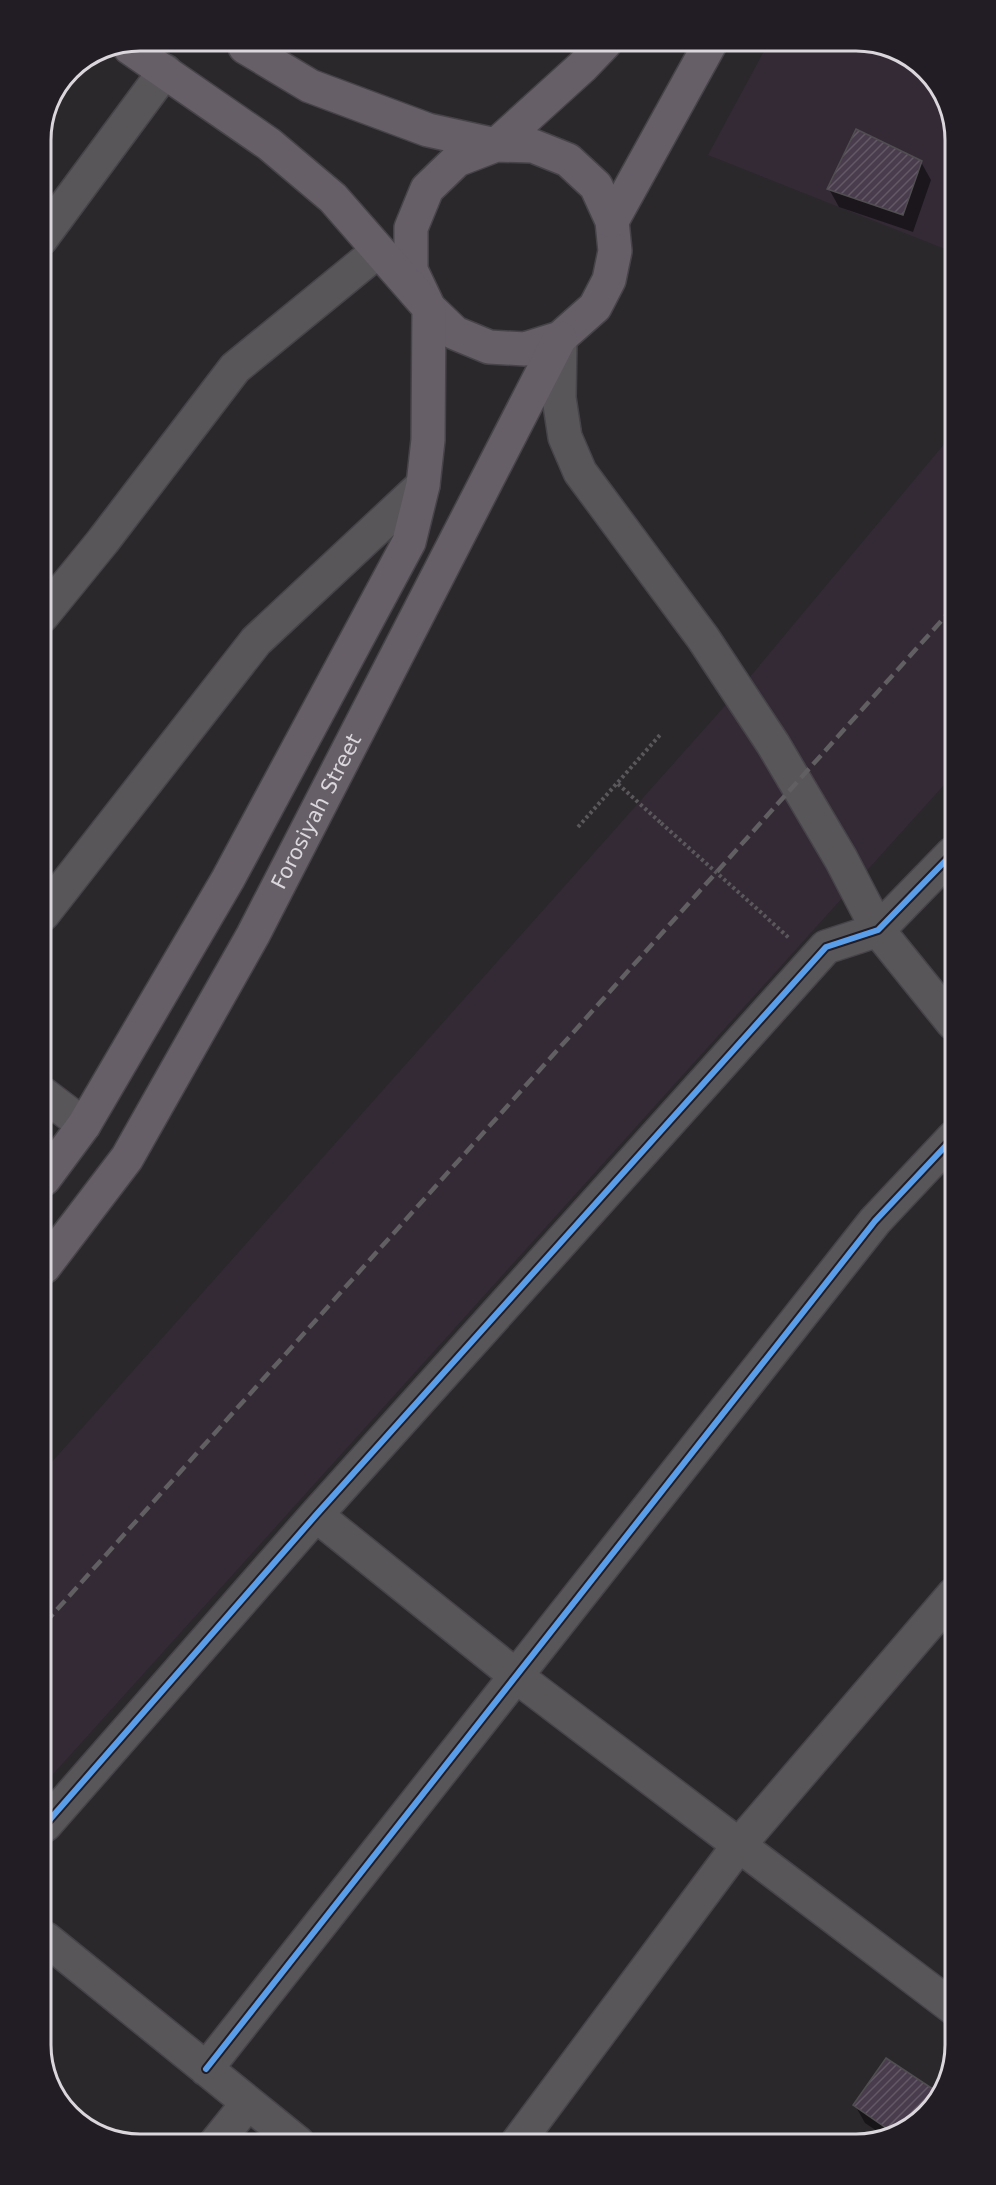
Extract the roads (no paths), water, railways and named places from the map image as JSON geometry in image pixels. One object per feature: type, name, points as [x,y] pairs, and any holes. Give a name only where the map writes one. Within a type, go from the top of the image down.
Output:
[{"type":"main road","points":[[135,52],[269,144],[333,198],[429,308],[455,333],[489,347],[525,349],[560,338],[595,307],[609,280],[615,251],[612,221],[596,186],[568,160],[533,146],[495,145],[428,130],[310,86],[252,51]]},
{"type":"main road","points":[[429,308],[411,270],[411,228],[426,189],[457,160],[495,145],[597,51]]},
{"type":"main road","points":[[612,221],[706,51]]},
{"type":"main road","name":"Forosiyah Street","points":[[51,1170],[84,1125],[228,879],[409,542],[423,485],[428,440],[429,308]]},
{"type":"main road","name":"Forosiyah Street","points":[[51,1258],[127,1158],[253,935],[560,338]]},
{"type":"street","points":[[51,225],[165,71]]},
{"type":"street","points":[[51,605],[235,368],[378,251]]},
{"type":"street","points":[[560,338],[559,398],[566,436],[580,472],[703,638],[760,725],[841,859],[878,930],[945,1013]]},
{"type":"street","points":[[51,904],[256,641],[423,485]]},
{"type":"street","points":[[51,1818],[316,1515],[826,947],[878,930],[945,861]]},
{"type":"street","points":[[51,1100],[84,1125]]},
{"type":"street","points":[[206,2069],[875,1221],[945,1147]]},
{"type":"street","points":[[316,1515],[516,1676],[945,2001]]},
{"type":"street","points":[[524,2134],[739,1845],[945,1605]]},
{"type":"street","points":[[51,1943],[287,2134]]},
{"type":"street","points":[[223,2134],[248,2103]]},
{"type":"railway","points":[[51,1616],[945,617]]}]
